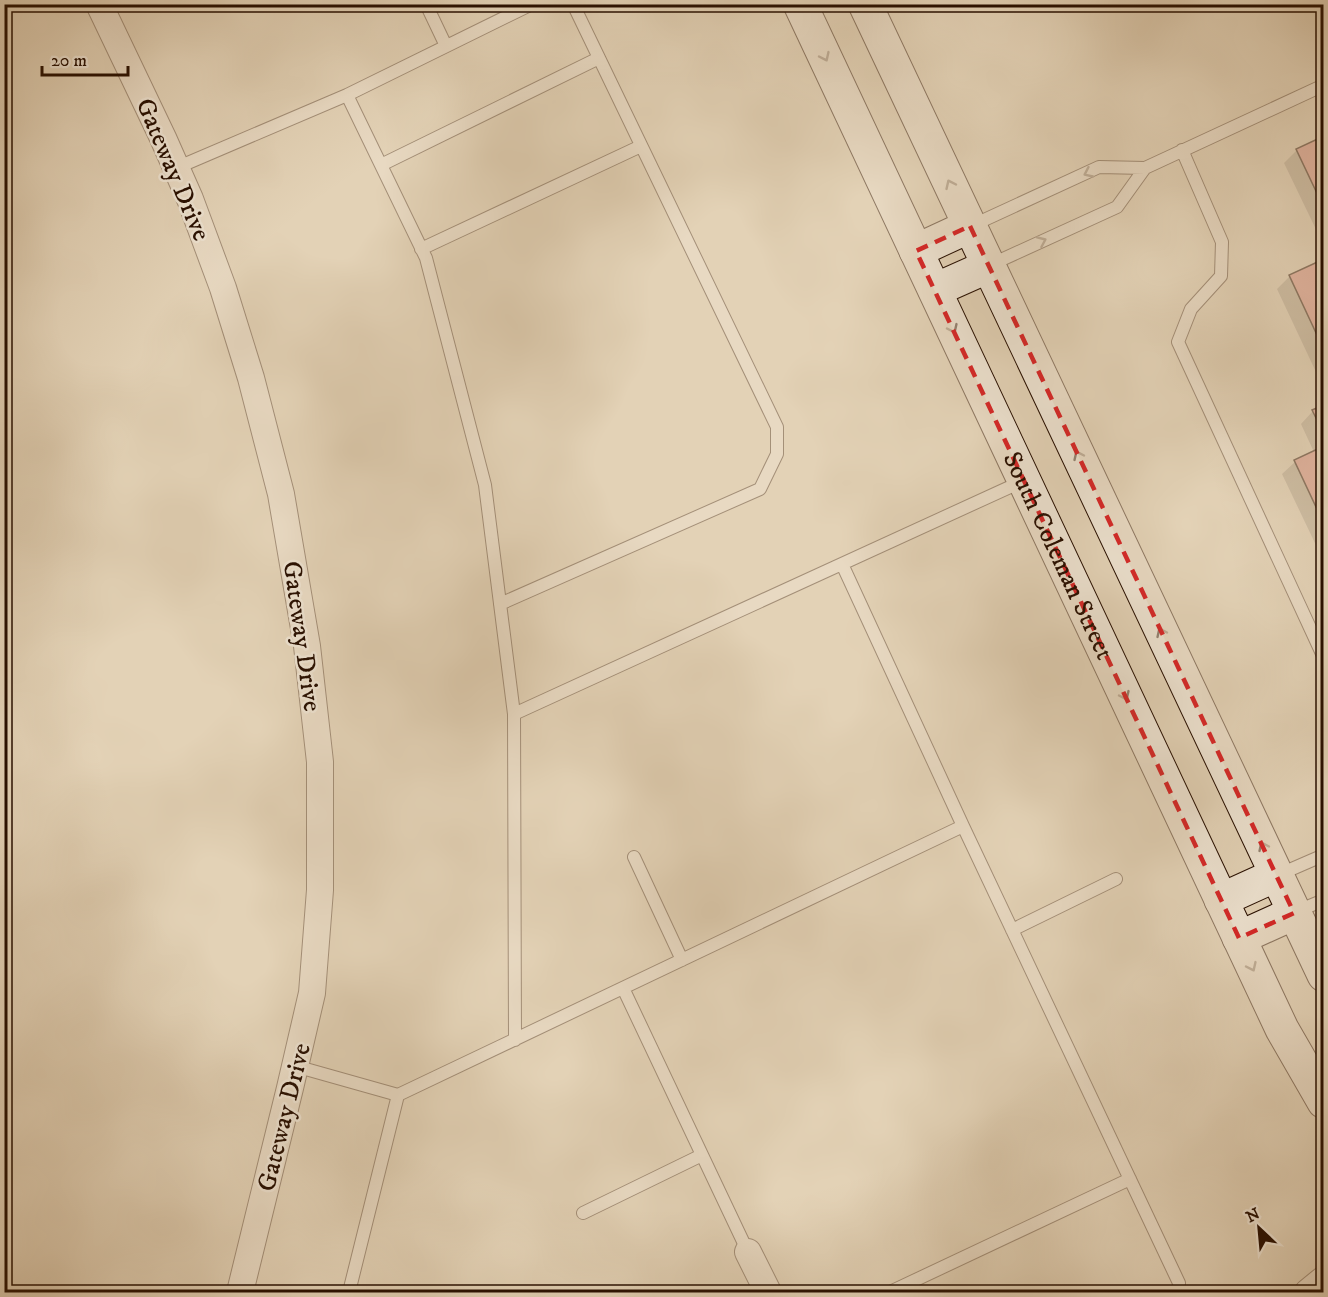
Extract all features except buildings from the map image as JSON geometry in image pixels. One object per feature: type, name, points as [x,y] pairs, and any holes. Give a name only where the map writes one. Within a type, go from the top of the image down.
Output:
[{"type":"street","name":"Gateway Drive","points":[[99,4],[190,199],[223,288],[251,378],[281,494],[307,646],[320,762],[321,890],[312,993],[240,1293]]},
{"type":"street","name":"South Coleman Street","points":[[800,4],[1282,1029],[1323,1102]]},
{"type":"street","points":[[865,4],[1276,876],[1309,907],[1323,975]]},
{"type":"street","points":[[916,251],[970,226]]},
{"type":"street","points":[[934,290],[989,266]]},
{"type":"street","points":[[1221,900],[1276,876]]},
{"type":"street","points":[[1239,938],[1309,907]]},
{"type":"street","points":[[748,1252],[768,1293]]},
{"type":"street","points":[[1308,1293],[1323,1279]]},
{"type":"lane","points":[[426,4],[446,46]]},
{"type":"lane","points":[[176,168],[347,95],[532,4]]},
{"type":"lane","points":[[500,604],[760,489],[777,454],[777,427],[573,4]]},
{"type":"lane","points":[[381,165],[599,58]]},
{"type":"lane","points":[[970,226],[1099,167],[1145,168],[1323,86]]},
{"type":"lane","points":[[347,95],[426,258],[485,485],[514,714],[515,1040]]},
{"type":"lane","points":[[421,249],[642,146]]},
{"type":"lane","points":[[1182,150],[1222,242],[1221,276],[1191,309],[1178,342],[1323,658]]},
{"type":"lane","points":[[989,266],[1117,207],[1145,168]]},
{"type":"lane","points":[[514,714],[1024,481]]},
{"type":"lane","points":[[842,564],[1179,1283]]},
{"type":"lane","points":[[296,1066],[398,1095],[963,826]]},
{"type":"lane","points":[[1276,876],[1323,855]]},
{"type":"lane","points":[[634,857],[682,960]]},
{"type":"lane","points":[[1012,930],[1116,879]]},
{"type":"lane","points":[[623,988],[748,1252]]},
{"type":"lane","points":[[349,1293],[398,1095]]},
{"type":"lane","points":[[583,1213],[702,1155]]},
{"type":"lane","points":[[890,1293],[1130,1179]]},
{"type":"highlighted area","points":[[970,226],[1294,913],[1239,938],[916,251]]}]
